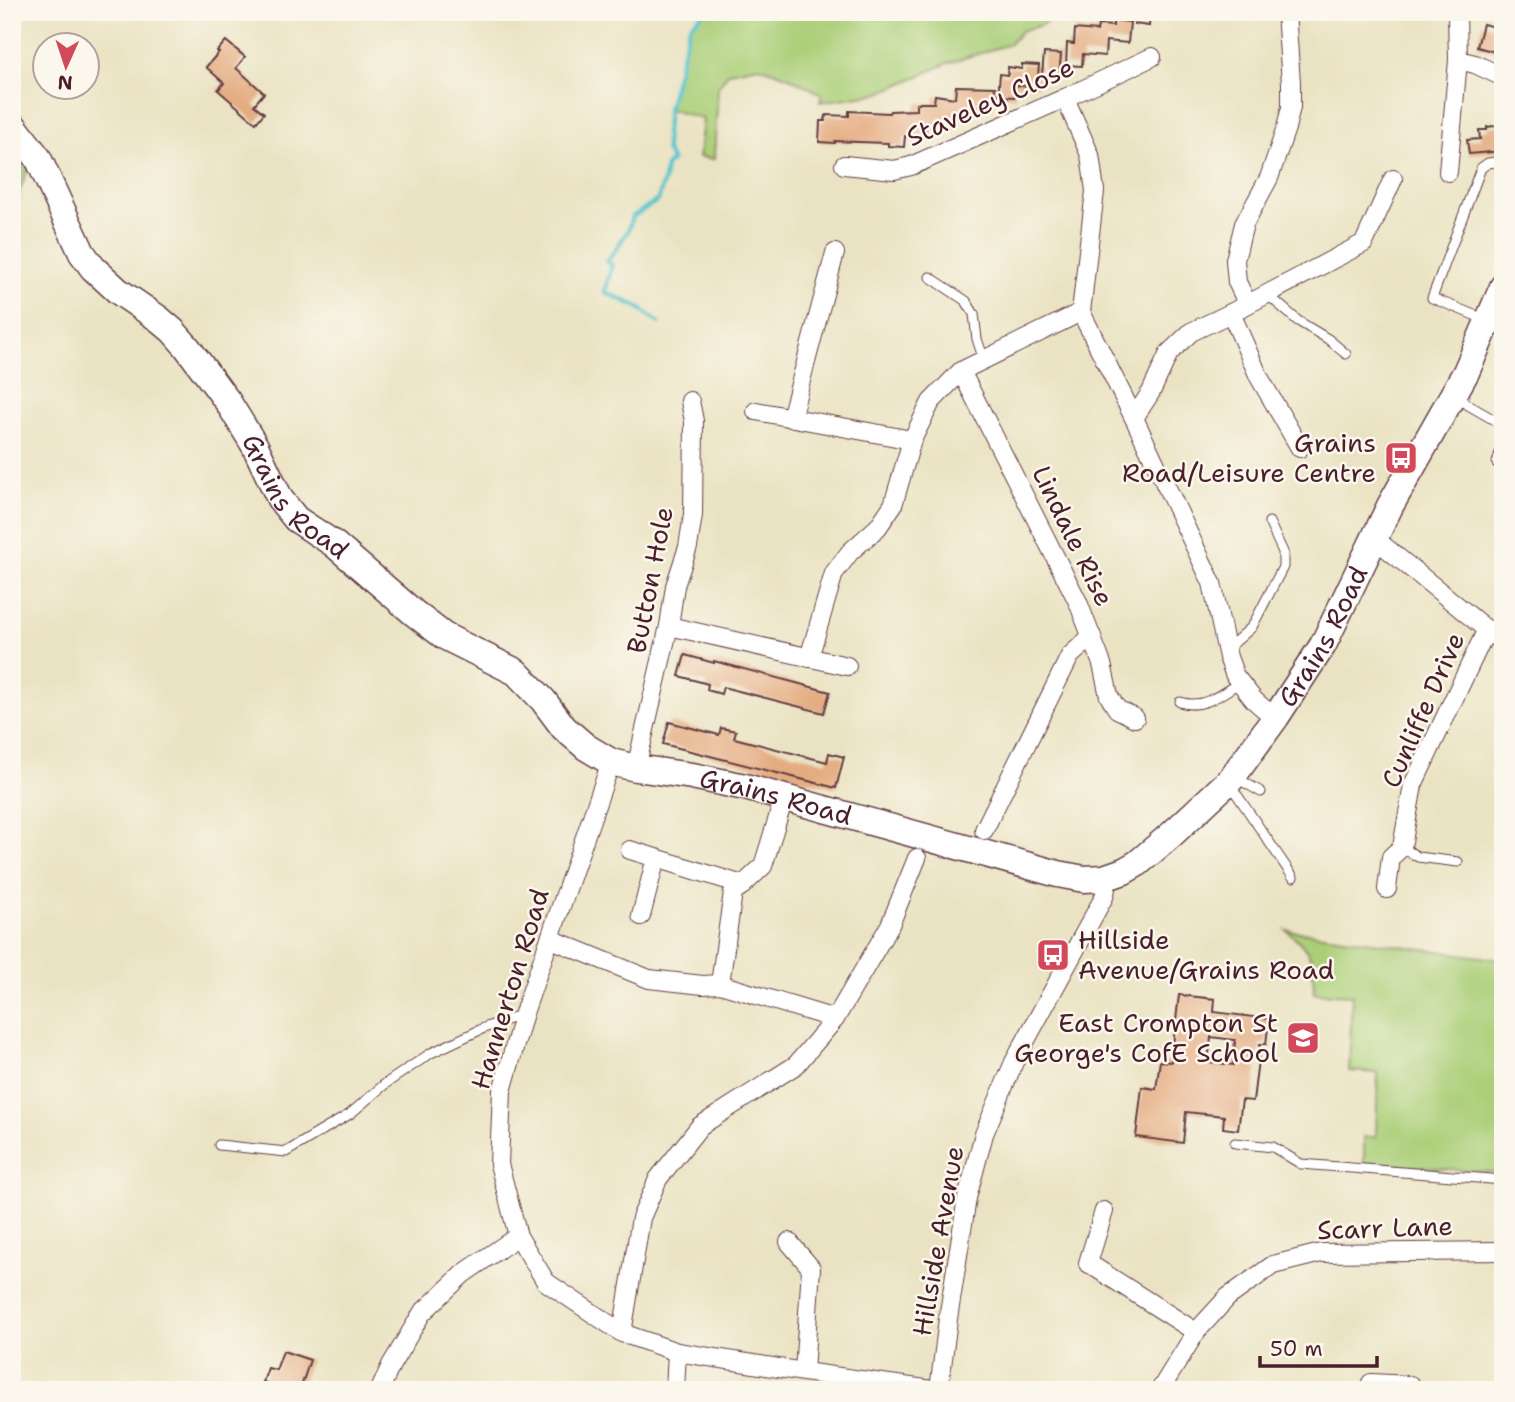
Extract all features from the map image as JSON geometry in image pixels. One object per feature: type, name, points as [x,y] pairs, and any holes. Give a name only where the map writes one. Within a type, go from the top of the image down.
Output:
[{"type":"street","points":[[1247,303],[1237,282],[1235,260],[1244,224],[1269,177],[1291,107],[1286,12]]},
{"type":"street","points":[[1448,172],[1458,60],[1457,12]]},
{"type":"street","name":"Staveley Close","points":[[844,165],[901,169],[1152,57]]},
{"type":"street","points":[[1458,60],[1475,64],[1503,77]]},
{"type":"street","points":[[1065,98],[1090,155],[1094,191],[1081,312],[1212,583],[1235,676],[1263,708],[1276,717]]},
{"type":"street","name":"Grains Road","points":[[12,124],[37,158],[82,253],[93,268],[118,291],[166,325],[187,347],[228,402],[255,446],[280,499],[296,519],[334,544],[444,636],[516,672],[543,700],[564,728],[586,747],[623,765],[745,787],[1084,879],[1104,878],[1138,863],[1230,778],[1276,717],[1323,645],[1374,538],[1466,372],[1503,288]]},
{"type":"street","points":[[1134,418],[1151,392],[1169,353],[1191,332],[1364,243],[1393,179]]},
{"type":"street","points":[[791,418],[835,253]]},
{"type":"street","points":[[809,657],[834,573],[850,552],[878,527],[893,505],[912,440],[931,402],[961,372],[1081,312]]},
{"type":"street","points":[[1231,313],[1259,377],[1300,448]]},
{"type":"street","name":"Lindale Rise","points":[[961,372],[1078,602],[1102,664],[1109,696],[1117,709],[1135,718]]},
{"type":"street","name":"Button Hole","points":[[623,765],[669,626],[674,586],[688,547],[693,515],[694,421],[690,401]]},
{"type":"street","points":[[756,411],[912,440]]},
{"type":"street","points":[[1374,538],[1503,643]]},
{"type":"street","points":[[669,626],[847,666]]},
{"type":"street","name":"Cunliffe Drive","points":[[1387,889],[1391,857],[1402,847],[1413,785],[1487,629]]},
{"type":"street","points":[[984,830],[1070,656],[1092,636]]},
{"type":"street","name":"Hannerton Road","points":[[623,765],[551,939],[524,1013],[502,1091],[499,1164],[518,1236],[546,1282],[622,1333],[677,1352],[932,1390]]},
{"type":"street","points":[[720,984],[733,892],[763,866],[780,811]]},
{"type":"street","points":[[630,850],[743,885]]},
{"type":"street","points":[[641,916],[656,858]]},
{"type":"street","points":[[622,1333],[641,1218],[658,1179],[700,1126],[796,1065],[835,1019],[890,926],[917,858]]},
{"type":"street","name":"Hillside Avenue","points":[[939,1390],[967,1198],[984,1134],[1014,1062],[1104,897],[1104,878]]},
{"type":"street","points":[[551,939],[649,979],[703,985],[720,984],[835,1019]]},
{"type":"street","points":[[1104,1211],[1088,1263],[1196,1332]]},
{"type":"street","points":[[380,1390],[391,1365],[422,1313],[463,1274],[518,1236]]},
{"type":"street","points":[[789,1242],[811,1268],[804,1372]]},
{"type":"street","name":"Scarr Lane","points":[[1160,1390],[1196,1332],[1228,1297],[1273,1265],[1321,1253],[1503,1251]]},
{"type":"street","points":[[675,1390],[677,1352]]},
{"type":"street","points":[[1371,1383],[1410,1385],[1410,1390]]},
{"type":"lane","points":[[1489,321],[1432,298],[1481,168],[1488,163],[1503,161]]},
{"type":"lane","points":[[930,277],[966,302],[974,314],[976,339],[984,360]]},
{"type":"lane","points":[[1266,294],[1298,321],[1328,339],[1346,354]]},
{"type":"lane","points":[[1452,396],[1503,425]]},
{"type":"lane","points":[[1497,463],[1503,441]]},
{"type":"lane","points":[[1227,649],[1252,627],[1283,567],[1283,552],[1269,522]]},
{"type":"lane","points":[[1180,702],[1198,705],[1210,701],[1240,682]]},
{"type":"lane","points":[[1230,778],[1261,792]]},
{"type":"lane","points":[[1230,778],[1270,846],[1293,877]]},
{"type":"lane","points":[[1402,847],[1418,856],[1458,862]]},
{"type":"lane","points":[[219,1145],[286,1152],[350,1114],[386,1084],[431,1054],[484,1028],[524,1013]]},
{"type":"lane","points":[[1235,1143],[1273,1147],[1301,1164],[1503,1180]]},
{"type":"green space","points":[[705,12],[1062,12],[1041,25],[1021,31],[1010,44],[948,63],[880,93],[820,102],[822,94],[787,76],[759,66],[729,72],[718,87],[714,159],[699,157],[703,119],[668,109],[690,26]]},
{"type":"green space","points":[[12,138],[29,168],[20,190],[12,250]]},
{"type":"green space","points":[[1286,930],[1503,960],[1503,1173],[1364,1163],[1364,1137],[1376,1137],[1378,1073],[1349,1071],[1352,995],[1314,993],[1310,957],[1302,944]]},
{"type":"building","points":[[1135,12],[1150,12],[1149,26],[1134,24]]},
{"type":"building","points":[[1113,20],[1130,22],[1128,43],[1106,41],[1105,56],[1083,54],[1082,66],[1066,65],[1067,43],[1074,44],[1075,29],[1097,31],[1098,25],[1113,26]]},
{"type":"building","points":[[1483,24],[1503,29],[1499,53],[1477,47]]},
{"type":"building","points":[[226,41],[245,57],[236,68],[264,93],[254,105],[264,113],[256,123],[218,90],[224,83],[206,67]]},
{"type":"building","points":[[1044,53],[1061,54],[1059,76],[1042,75]]},
{"type":"building","points":[[1022,64],[1039,65],[1037,87],[1016,85],[1015,97],[998,96],[1000,74],[1008,75],[1008,67],[1022,69]]},
{"type":"building","points":[[956,86],[995,87],[993,108],[971,106],[970,119],[948,117],[947,128],[926,125],[926,137],[905,136],[904,147],[888,146],[888,143],[819,142],[820,121],[825,121],[826,115],[849,116],[849,111],[889,113],[916,110],[916,103],[934,103],[935,95],[955,98]]},
{"type":"building","points":[[1503,125],[1503,151],[1469,154],[1467,140],[1480,139],[1479,130]]},
{"type":"building","points":[[685,655],[830,692],[824,713],[723,687],[721,694],[707,690],[708,684],[679,676]]},
{"type":"building","points":[[669,722],[719,735],[721,728],[736,731],[734,738],[827,762],[829,753],[844,757],[836,788],[663,744]]},
{"type":"building","points":[[1179,995],[1215,999],[1214,1012],[1269,1019],[1266,1044],[1260,1044],[1253,1101],[1242,1100],[1238,1130],[1223,1128],[1224,1116],[1186,1112],[1183,1143],[1136,1137],[1142,1087],[1156,1089],[1160,1061],[1171,1062]],"holes":[[[1211,1037],[1235,1040],[1233,1065],[1208,1062]]]},
{"type":"building","points":[[283,1351],[310,1360],[300,1390],[277,1390],[278,1387],[263,1382],[268,1368],[276,1370]]},
{"type":"waterway","points":[[659,323],[638,307],[605,292],[612,265],[607,262],[628,231],[632,217],[658,200],[666,166],[672,161],[666,150],[668,109],[690,26],[705,12]]},
{"type":"place","name":"Grains Road/Leisure Centre","points":[[1401,458]]},
{"type":"place","name":"Hillside Avenue/Grains Road","points":[[1053,955]]},
{"type":"place","name":"East Crompton St George's CofE School","points":[[1303,1038]]}]
